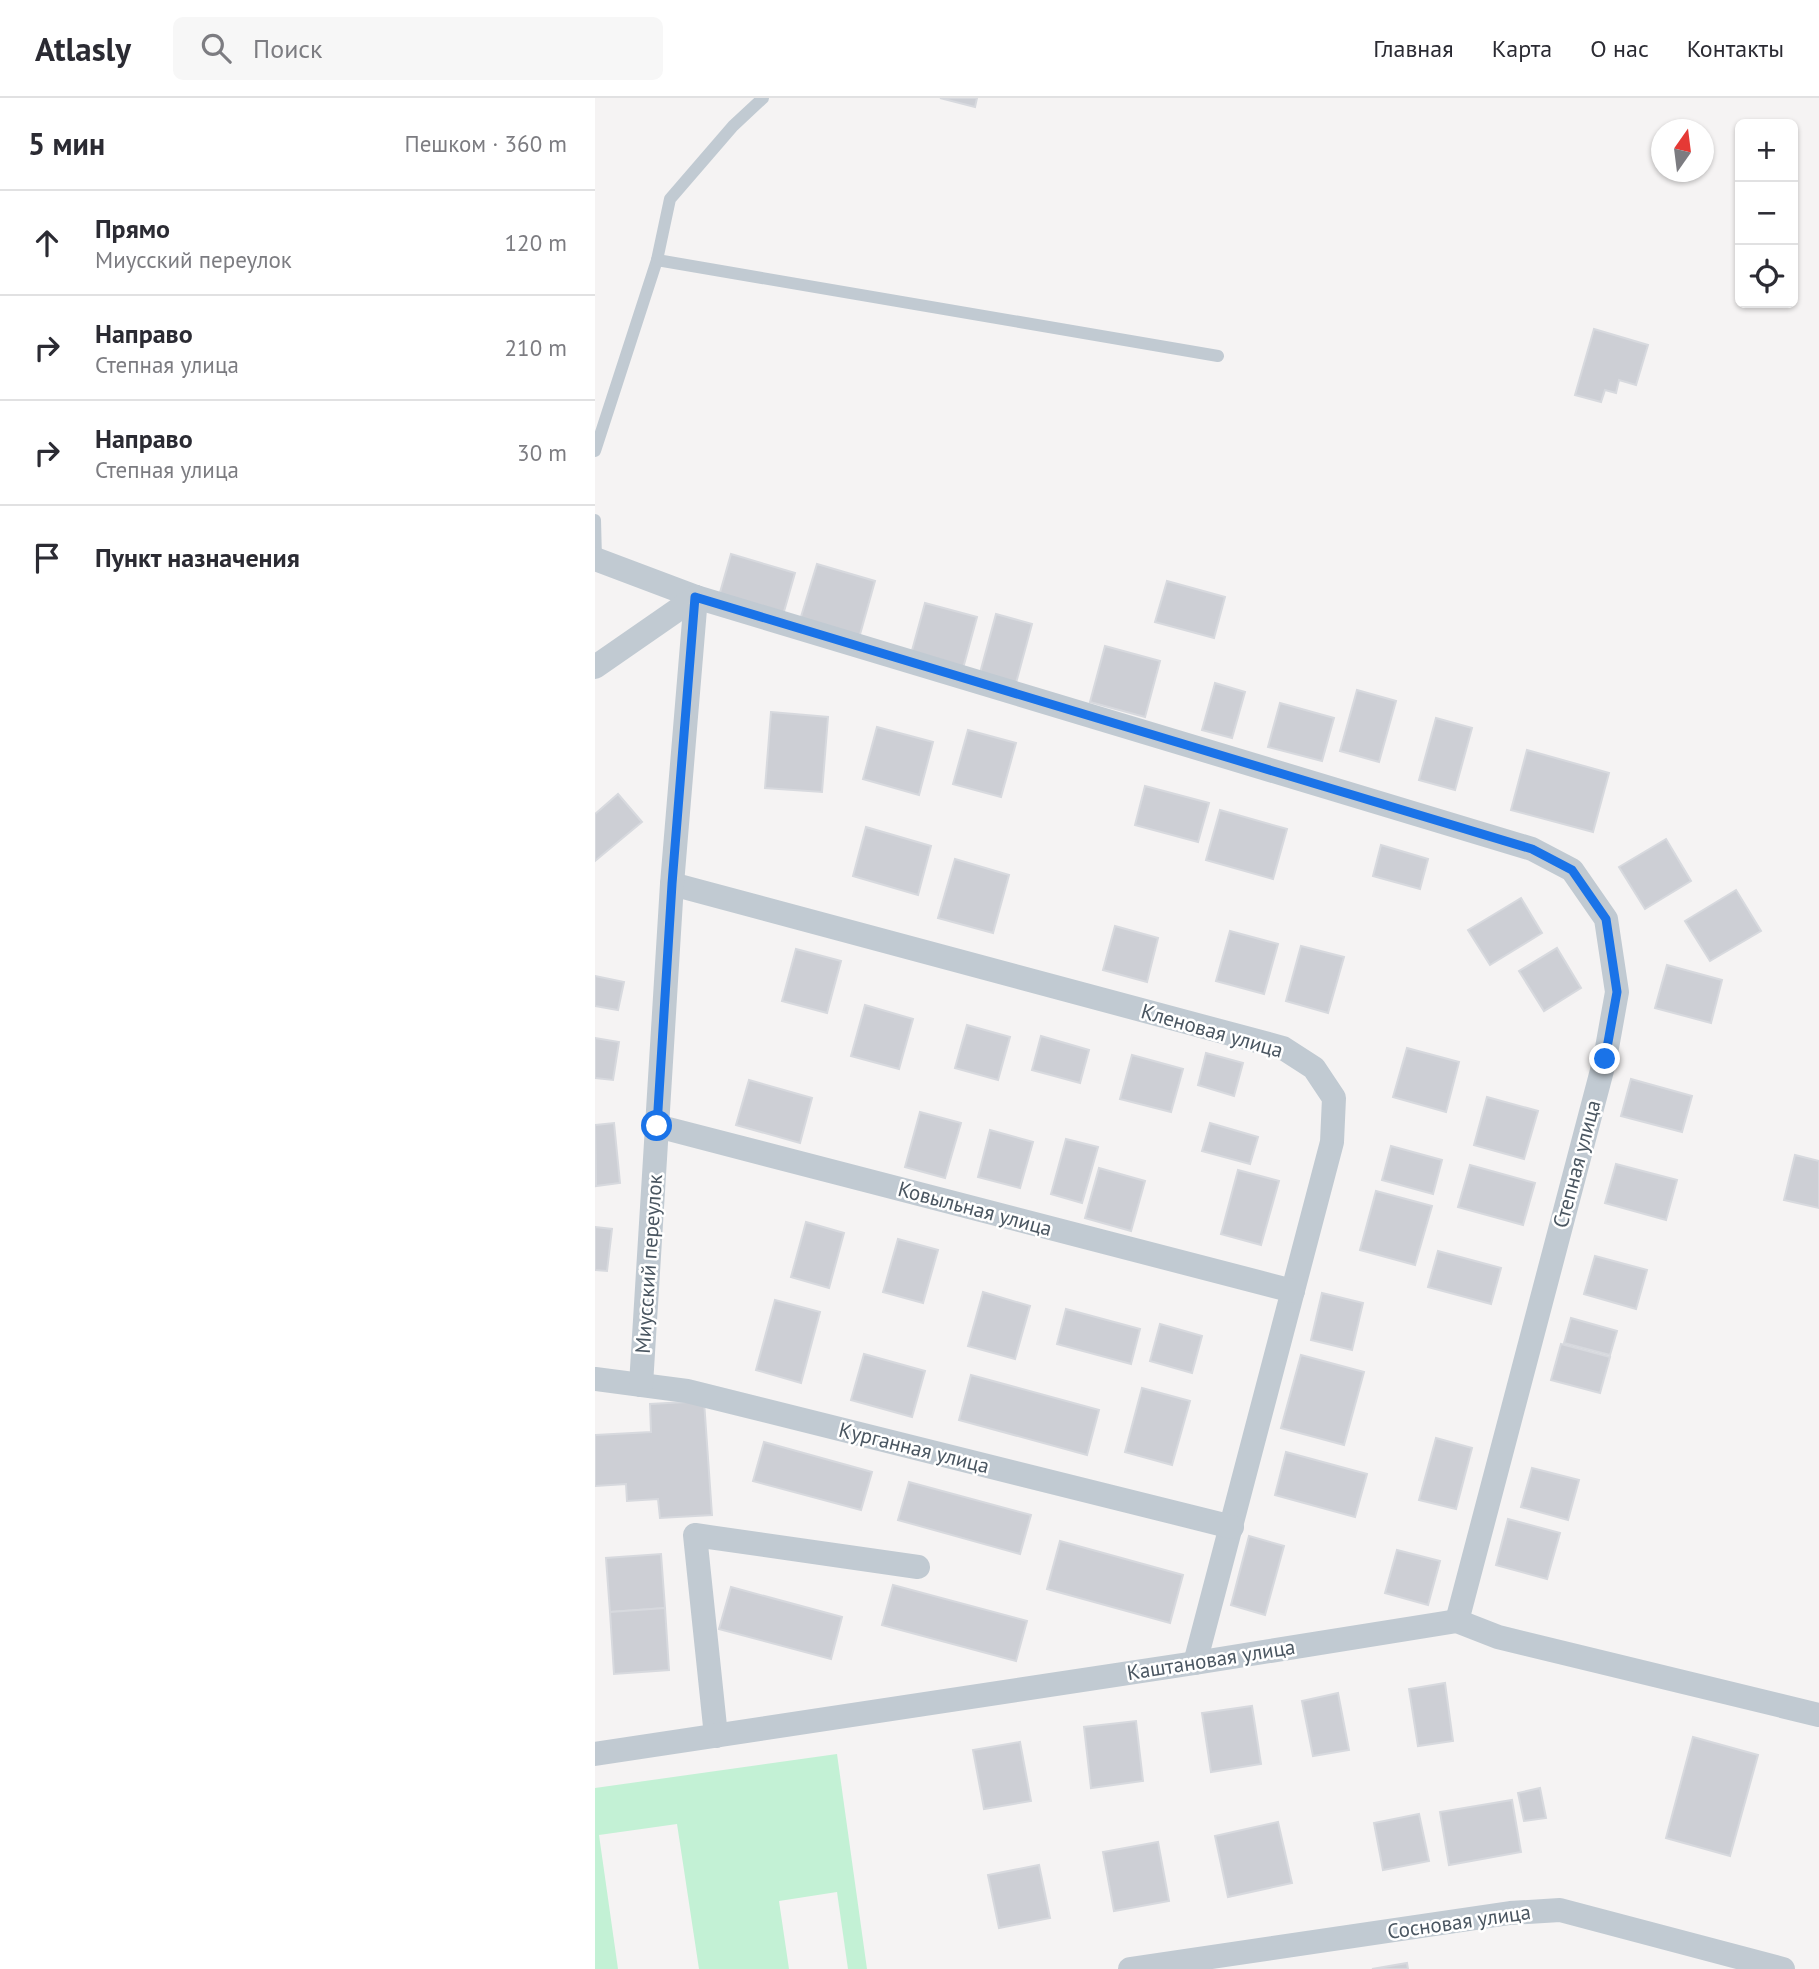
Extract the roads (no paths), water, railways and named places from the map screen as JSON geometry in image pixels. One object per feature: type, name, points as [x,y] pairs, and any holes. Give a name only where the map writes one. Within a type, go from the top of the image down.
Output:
[{"type":"street","name":"Степная улица","points":[[596,559],[695,597],[1532,849],[1572,870],[1606,919],[1617,992],[1605,1059],[1457,1621]]},
{"type":"street","points":[[595,667],[695,597]]},
{"type":"street","name":"Миусский переулок","points":[[641,1385],[672,884],[695,597]]},
{"type":"street","name":"Кленовая улица","points":[[672,884],[1283,1048],[1314,1068],[1334,1098],[1332,1142],[1195,1663]]},
{"type":"street","name":"Ковыльная улица","points":[[657,1126],[1293,1291]]},
{"type":"street","name":"Курганная улица","points":[[595,1379],[687,1391],[1232,1527]]},
{"type":"street","points":[[716,1736],[695,1535],[918,1567]]},
{"type":"street","points":[[1457,1621],[1498,1637],[1819,1715]]},
{"type":"street","name":"Каштановая улица","points":[[595,1754],[1457,1621]]},
{"type":"street","name":"Сосновая улица","points":[[1130,1969],[1510,1913],[1560,1910],[1783,1969]]},
{"type":"lane","points":[[595,451],[657,260],[670,199],[733,126],[763,98]]},
{"type":"lane","points":[[657,260],[1218,356]]},
{"type":"lane","points":[[595,520],[596,559]]}]
